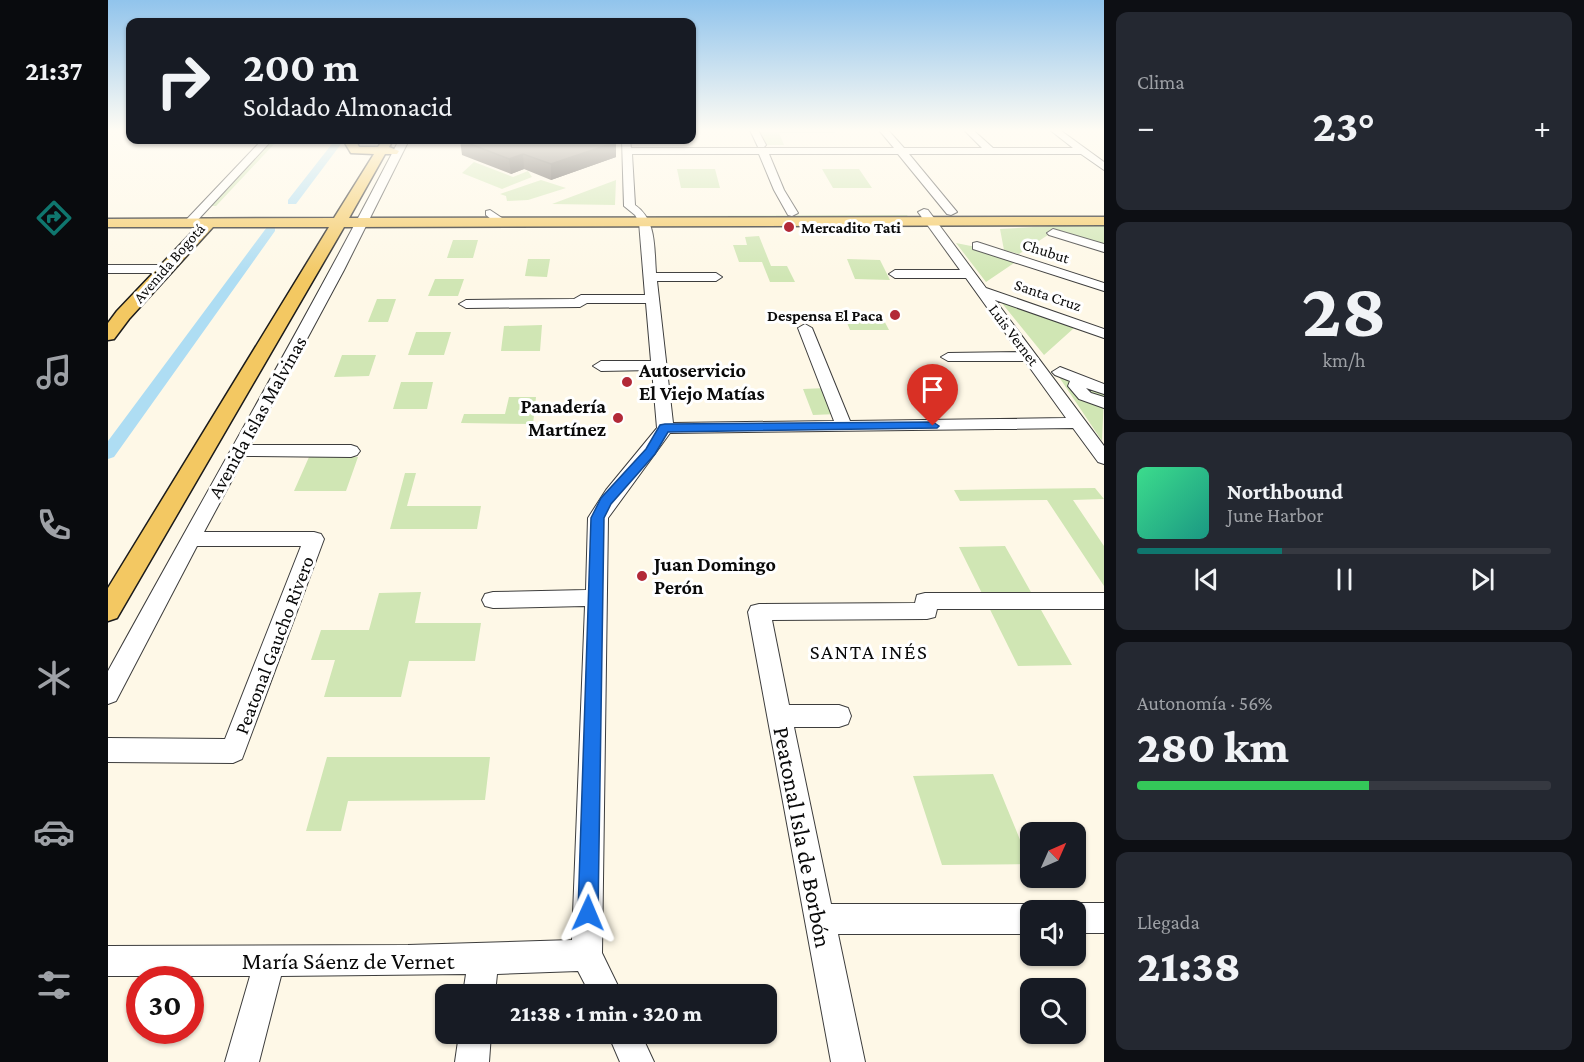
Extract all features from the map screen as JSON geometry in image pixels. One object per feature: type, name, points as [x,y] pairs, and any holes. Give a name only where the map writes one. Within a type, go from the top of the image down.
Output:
[{"type":"main road","name":"Avenida Islas Malvinas","points":[[108,611],[364,180]]},
{"type":"main road","points":[[108,223],[167,222],[202,218],[927,217],[951,212],[1104,212]]},
{"type":"main road","points":[[643,217],[792,213],[1104,221]]},
{"type":"main road","name":"Avenida Bogotá","points":[[108,335],[113,314],[207,225],[202,218]]},
{"type":"street","name":"Avenida Bogotá","points":[[202,218],[234,180]]},
{"type":"street","name":"Avenida Bogotá","points":[[202,218],[240,180]]},
{"type":"street","name":"Avenida Islas Malvinas","points":[[108,694],[383,180]]},
{"type":"street","points":[[601,984],[588,955],[594,598],[598,518],[606,502],[650,451],[665,428],[643,217],[630,206],[629,180]]},
{"type":"street","points":[[775,180],[792,213]]},
{"type":"street","points":[[924,180],[951,212]]},
{"type":"street","name":"Luis Vernet","points":[[927,217],[1104,457]]},
{"type":"street","points":[[1053,233],[1104,248]]},
{"type":"street","name":"Chubut","points":[[982,248],[1104,287]]},
{"type":"street","points":[[108,268],[159,269]]},
{"type":"street","points":[[896,274],[968,274]]},
{"type":"street","points":[[650,277],[716,277]]},
{"type":"street","name":"Santa Cruz","points":[[980,290],[1104,334]]},
{"type":"street","points":[[466,304],[580,303],[580,299],[652,299]]},
{"type":"street","points":[[805,328],[843,426]]},
{"type":"street","points":[[948,357],[1029,356]]},
{"type":"street","points":[[601,366],[658,365]]},
{"type":"street","points":[[1060,372],[1104,389]]},
{"type":"street","points":[[1079,380],[1076,386],[1085,396],[1104,403]]},
{"type":"street","points":[[665,428],[1080,423]]},
{"type":"street","points":[[238,450],[351,451]]},
{"type":"street","name":"Peatonal Gaucho Rivero","points":[[108,750],[233,752],[314,539],[191,539]]},
{"type":"street","points":[[493,600],[594,598]]},
{"type":"street","name":"Peatonal Isla de Borbón","points":[[848,1062],[759,612],[927,611],[925,601],[1104,601]]},
{"type":"street","points":[[780,716],[839,716]]},
{"type":"street","points":[[819,919],[1020,918]]},
{"type":"street","points":[[1086,918],[1104,918]]},
{"type":"street","name":"María Sáenz de Vernet","points":[[108,961],[483,960],[588,955]]},
{"type":"street","points":[[242,1062],[270,959]]},
{"type":"street","points":[[480,984],[483,960]]},
{"type":"street","points":[[472,1062],[474,1044]]},
{"type":"street","points":[[629,1044],[637,1062]]},
{"type":"green space","points":[[234,180],[241,180],[216,206],[209,206]]},
{"type":"green space","points":[[478,180],[526,180],[502,189]]},
{"type":"green space","points":[[541,180],[566,188],[528,200],[507,201],[506,196],[500,194]]},
{"type":"green space","points":[[616,180],[615,205],[552,204]]},
{"type":"green space","points":[[679,180],[718,180],[720,188],[681,188]]},
{"type":"green space","points":[[828,180],[866,180],[872,188],[833,188]]},
{"type":"green space","points":[[907,215],[910,219],[656,218],[656,216]]},
{"type":"green space","points":[[1104,226],[1104,246],[1054,231],[1019,254],[1004,250],[1000,229]]},
{"type":"green space","points":[[759,236],[771,266],[787,266],[795,282],[770,282],[762,262],[739,262],[733,245],[747,245],[745,237]]},
{"type":"green space","points":[[453,240],[478,240],[473,258],[447,258]]},
{"type":"green space","points":[[956,243],[981,248],[1017,261],[986,282]]},
{"type":"green space","points":[[528,259],[550,259],[547,277],[525,276]]},
{"type":"green space","points":[[847,259],[880,260],[890,280],[855,279]]},
{"type":"green space","points":[[435,279],[464,279],[458,296],[428,296]]},
{"type":"green space","points":[[377,299],[396,299],[388,322],[368,322]]},
{"type":"green space","points":[[1001,302],[1074,328],[1044,355]]},
{"type":"green space","points":[[843,313],[880,313],[889,330],[850,330]]},
{"type":"green space","points":[[542,325],[540,351],[501,351],[504,326]]},
{"type":"green space","points":[[416,332],[451,332],[444,355],[408,355]]},
{"type":"green space","points":[[342,355],[376,355],[369,376],[334,377]]},
{"type":"green space","points":[[1059,377],[1104,395],[1102,441]]},
{"type":"green space","points":[[401,382],[433,382],[427,409],[393,409]]},
{"type":"green space","points":[[826,388],[837,414],[813,415],[803,389]]},
{"type":"green space","points":[[509,397],[536,397],[533,424],[461,423],[464,414],[505,414]]},
{"type":"green space","points":[[309,457],[358,457],[346,491],[294,491]]},
{"type":"green space","points":[[405,473],[416,473],[407,506],[481,506],[477,529],[390,529]]},
{"type":"green space","points":[[1095,488],[1104,499],[1073,500],[1104,546],[1104,586],[1047,500],[960,501],[954,490]]},
{"type":"green space","points":[[1005,546],[1072,665],[1018,666],[959,547]]},
{"type":"green space","points":[[421,592],[415,623],[481,623],[475,661],[409,661],[401,697],[324,697],[335,660],[311,660],[321,630],[369,630],[379,593]]},
{"type":"green space","points":[[327,757],[490,757],[485,800],[348,801],[341,831],[306,831]]},
{"type":"green space","points":[[993,774],[1020,840],[1020,864],[942,865],[913,776]]},
{"type":"waterway","points":[[292,202],[309,180]]},
{"type":"waterway","points":[[108,453],[271,229]]},
{"type":"place","name":"Mercadito Tati","points":[[789,227]]},
{"type":"place","name":"Despensa El Paca","points":[[895,315]]},
{"type":"place","name":"Autoservicio El Viejo Matías","points":[[627,382]]},
{"type":"place","name":"Panadería Martínez","points":[[618,418]]},
{"type":"place","name":"Juan Domingo Perón","points":[[642,576]]},
{"type":"district","name":"SANTA INÉS","points":[[869,652]]},
{"type":"route","points":[[588,913],[594,598],[598,518],[606,502],[650,451],[665,428],[933,426]]}]
